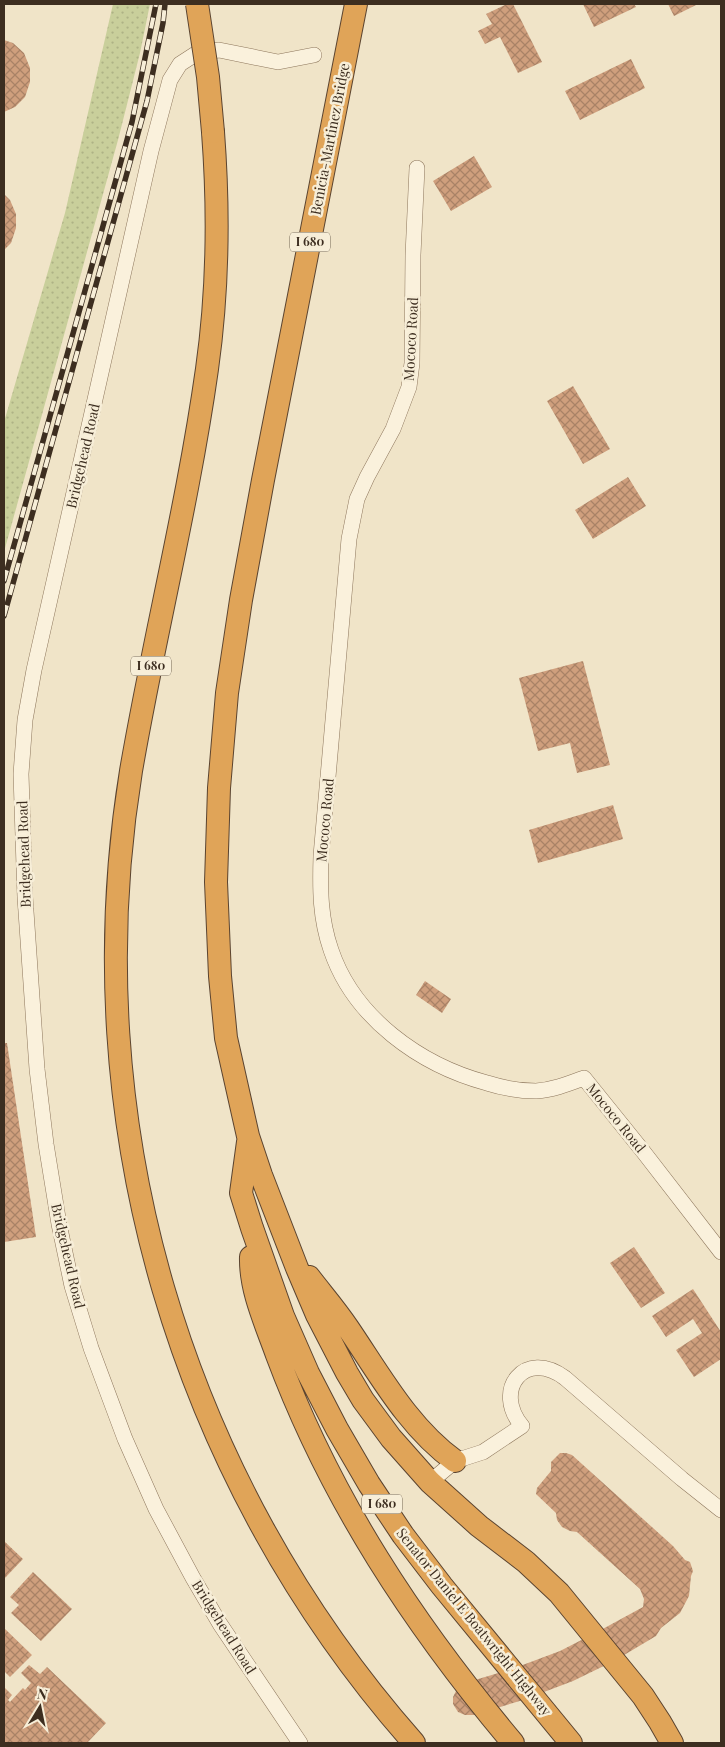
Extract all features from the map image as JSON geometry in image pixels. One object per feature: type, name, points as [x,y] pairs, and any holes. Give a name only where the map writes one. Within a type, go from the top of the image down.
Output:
[{"type":"highway","name":"I 680","points":[[197,4],[208,77],[216,179],[214,305],[207,367],[194,445],[132,767],[120,860],[116,923],[116,985],[119,1048],[125,1110],[140,1194],[164,1293],[194,1381],[230,1467],[259,1523],[307,1603],[361,1678],[414,1743]]},
{"type":"highway","name":"Benicia-Martinez Bridge","points":[[217,913],[218,795],[226,701],[240,607],[356,4]]},
{"type":"highway","name":"Senator Daniel E Boatwright Highway","points":[[217,913],[226,1038],[248,1136],[261,1175],[317,1315],[355,1386],[390,1438],[430,1482],[479,1526],[526,1562],[554,1588],[643,1696],[672,1743]]},
{"type":"highway","name":"Senator Daniel E Boatwright Highway","points":[[248,1136],[241,1193],[268,1278],[295,1345],[322,1402],[364,1477],[422,1561],[571,1743]]},
{"type":"highway","name":"Senator Daniel E Boatwright Highway","points":[[252,1228],[251,1271],[256,1296],[287,1380],[329,1472],[363,1536],[409,1609],[445,1659],[513,1743]]},
{"type":"highway","points":[[292,1254],[347,1326],[375,1372],[393,1396],[424,1432],[445,1454],[455,1461]]},
{"type":"street","name":"Bridgehead Road","points":[[300,1743],[220,1624],[156,1509],[122,1430],[91,1348],[72,1286],[58,1224],[46,1144],[38,1069],[25,897],[21,774],[24,720],[34,670],[150,151],[170,80],[180,64],[197,53],[219,50],[278,62],[314,55]]},
{"type":"street","name":"Mococo Road","points":[[417,168],[412,363],[409,387],[393,429],[357,499],[349,539],[321,856],[320,904],[331,950],[342,975],[359,1001],[378,1022],[403,1044],[437,1065],[471,1079],[519,1090],[536,1091],[556,1088],[584,1078],[721,1252]]},
{"type":"street","points":[[430,1482],[455,1461],[482,1452],[522,1426],[512,1409],[511,1388],[524,1372],[538,1367],[546,1368],[565,1378],[682,1479],[721,1510]]},
{"type":"green space","points":[[113,4],[150,4],[118,140],[4,552],[4,422],[65,213]]},
{"type":"building","points":[[507,4],[513,4],[542,62],[518,73],[500,37],[485,44],[478,31],[492,24],[486,14]]},
{"type":"building","points":[[583,4],[634,4],[636,7],[594,27]]},
{"type":"building","points":[[668,4],[698,4],[674,16]]},
{"type":"building","points":[[4,40],[13,43],[24,53],[30,68],[30,82],[25,97],[15,107],[4,112]]},
{"type":"building","points":[[631,59],[645,88],[580,120],[565,91]]},
{"type":"building","points":[[474,156],[492,187],[451,211],[433,181]]},
{"type":"building","points":[[4,194],[10,200],[16,214],[16,228],[11,243],[4,250]]},
{"type":"building","points":[[573,386],[610,449],[583,464],[547,401]]},
{"type":"building","points":[[628,477],[646,506],[593,539],[575,510]]},
{"type":"building","points":[[583,661],[610,765],[577,773],[570,743],[538,751],[519,678]]},
{"type":"building","points":[[613,805],[623,839],[538,863],[529,830]]},
{"type":"building","points":[[425,981],[451,999],[442,1013],[416,995]]},
{"type":"building","points":[[4,1043],[7,1043],[36,1237],[4,1242]]},
{"type":"building","points":[[634,1247],[665,1293],[641,1308],[610,1263]]},
{"type":"building","points":[[693,1289],[721,1332],[721,1359],[694,1377],[676,1350],[702,1333],[693,1319],[666,1337],[652,1316]]},
{"type":"building","points":[[560,1453],[572,1455],[673,1546],[685,1560],[690,1562],[693,1571],[689,1596],[680,1613],[661,1628],[656,1636],[614,1661],[573,1681],[523,1700],[474,1715],[465,1715],[458,1712],[453,1704],[453,1697],[458,1687],[560,1651],[643,1607],[644,1599],[640,1589],[577,1532],[562,1527],[557,1520],[556,1513],[536,1494],[537,1488],[551,1471],[551,1462]]},
{"type":"building","points":[[4,1541],[23,1559],[4,1579]]},
{"type":"building","points":[[33,1572],[72,1609],[41,1641],[11,1613],[19,1605],[10,1597]]},
{"type":"building","points":[[4,1628],[32,1655],[10,1677],[4,1671]]},
{"type":"building","points":[[29,1665],[40,1674],[47,1667],[106,1723],[87,1743],[4,1743],[4,1687],[12,1695],[8,1700],[10,1702],[23,1688],[25,1690],[31,1683],[21,1673]]},
{"type":"railway","points":[[4,581],[132,122],[156,4]]},
{"type":"railway","points":[[4,616],[147,101],[163,23],[165,4]]}]
